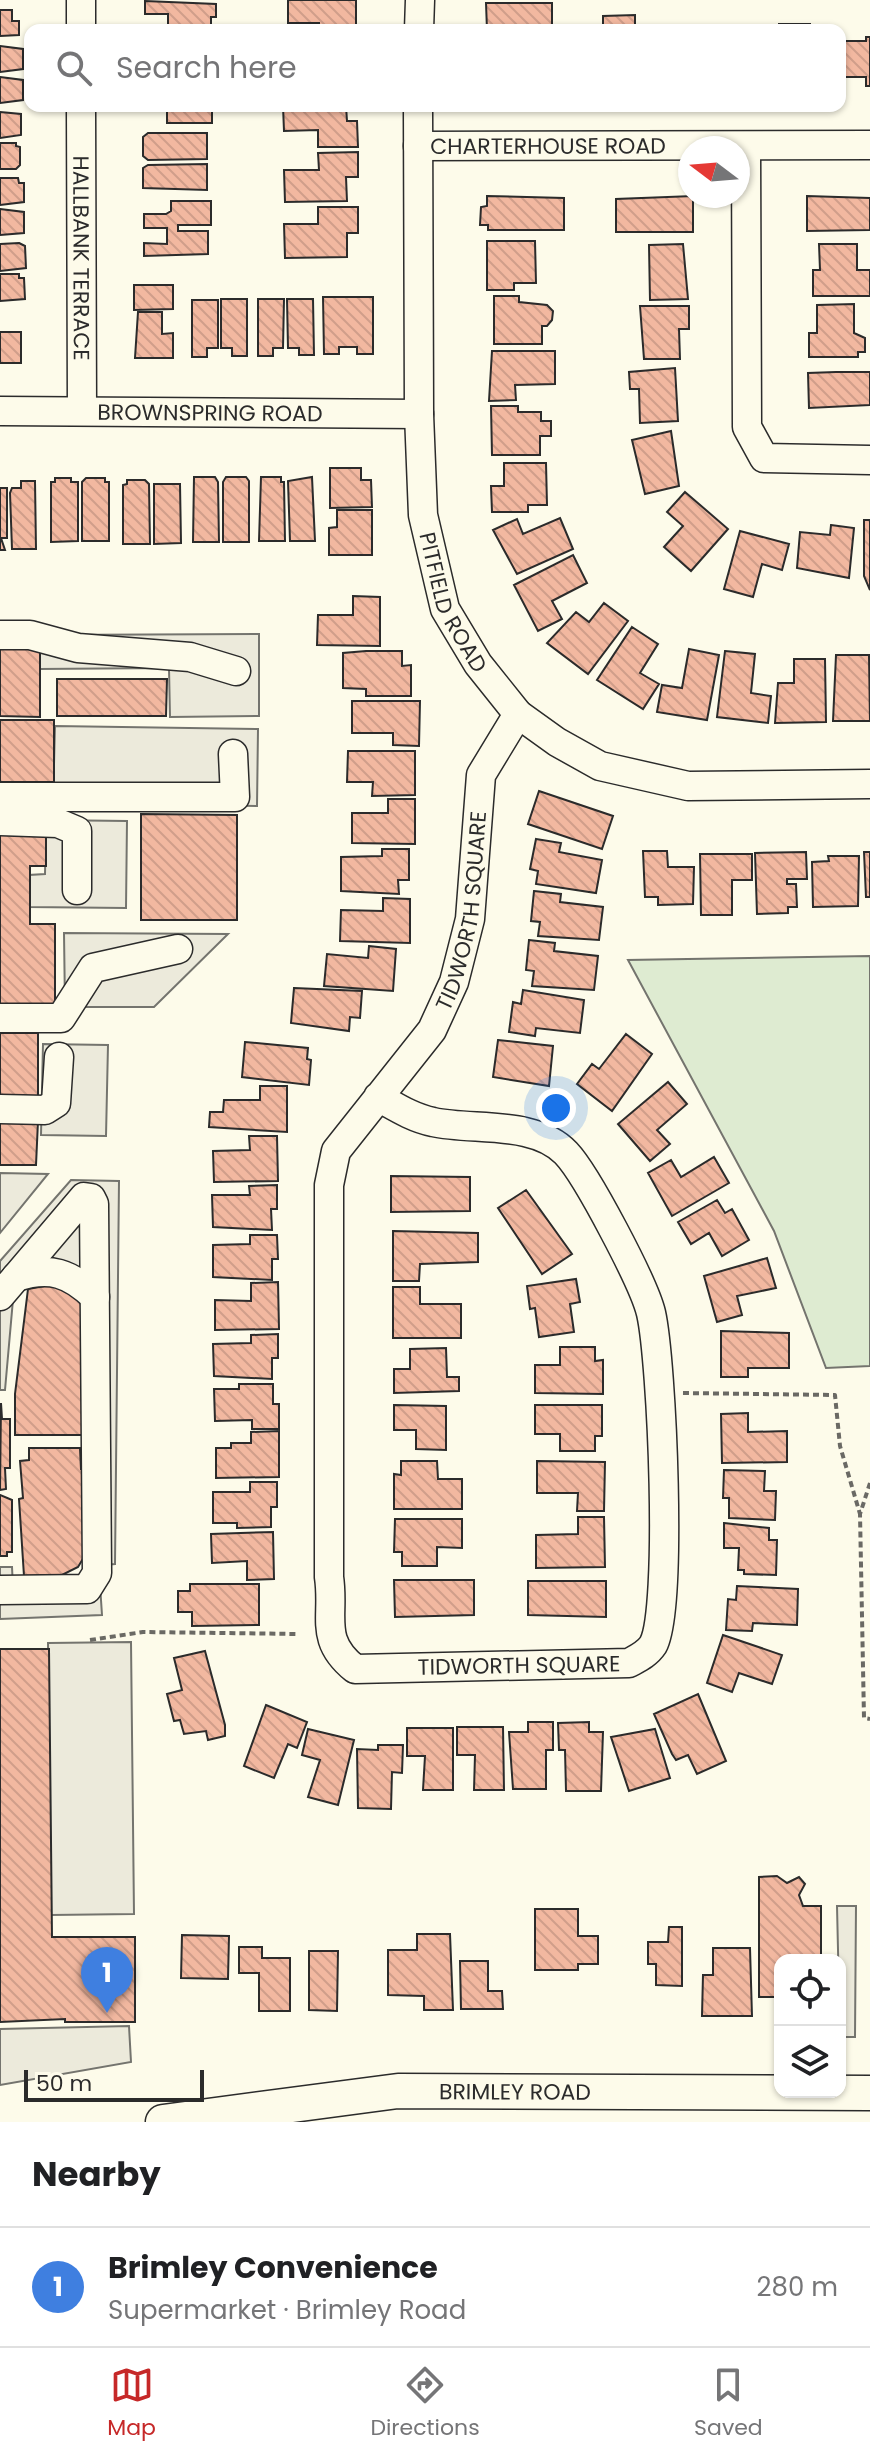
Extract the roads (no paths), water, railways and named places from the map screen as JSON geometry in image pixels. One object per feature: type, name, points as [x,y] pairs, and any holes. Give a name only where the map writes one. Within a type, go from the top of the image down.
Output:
[{"type":"main road","name":"BRIMLEY ROAD","points":[[163,2122],[398,2091],[870,2093]]},
{"type":"street","points":[[81,0],[81,24]]},
{"type":"street","points":[[419,24],[420,0]]},
{"type":"street","name":"HALLBANK TERRACE","points":[[81,112],[82,409]]},
{"type":"street","name":"PITFIELD ROAD","points":[[418,112],[419,414],[423,515],[445,609],[478,664],[518,714],[557,742],[600,766],[688,786],[870,784]]},
{"type":"street","name":"CHARTERHOUSE ROAD","points":[[750,146],[870,145]]},
{"type":"street","name":"CHARTERHOUSE ROAD","points":[[418,146],[678,146]]},
{"type":"street","points":[[746,208],[747,427],[755,448],[764,458],[785,461],[870,460]]},
{"type":"street","name":"BROWNSPRING ROAD","points":[[0,411],[82,409],[419,414]]},
{"type":"street","points":[[0,635],[30,635],[78,648],[190,657],[236,671]]},
{"type":"street","name":"TIDWORTH SQUARE","points":[[378,1097],[414,1117],[538,1136],[552,1141],[567,1153],[636,1275],[651,1311],[660,1394],[663,1602],[656,1635],[647,1653],[629,1663],[355,1669],[340,1656],[328,1623],[332,1597],[329,1577],[329,1185],[336,1151],[378,1097],[432,1030],[454,982],[470,919],[481,775],[518,714]]},
{"type":"street","points":[[0,797],[235,797],[233,754]]},
{"type":"street","points":[[0,821],[58,823],[77,831],[77,890]]},
{"type":"street","points":[[0,1018],[61,1018],[93,968],[178,949]]},
{"type":"street","points":[[0,1109],[45,1110],[56,1103],[59,1057]]},
{"type":"street","points":[[0,1590],[87,1589],[97,1573],[95,1297],[91,1198],[84,1197],[8,1286]]},
{"type":"street","points":[[8,1286],[47,1270],[65,1274],[95,1297]]},
{"type":"place","name":"Brimley Convenience","points":[[107,2013]]}]
